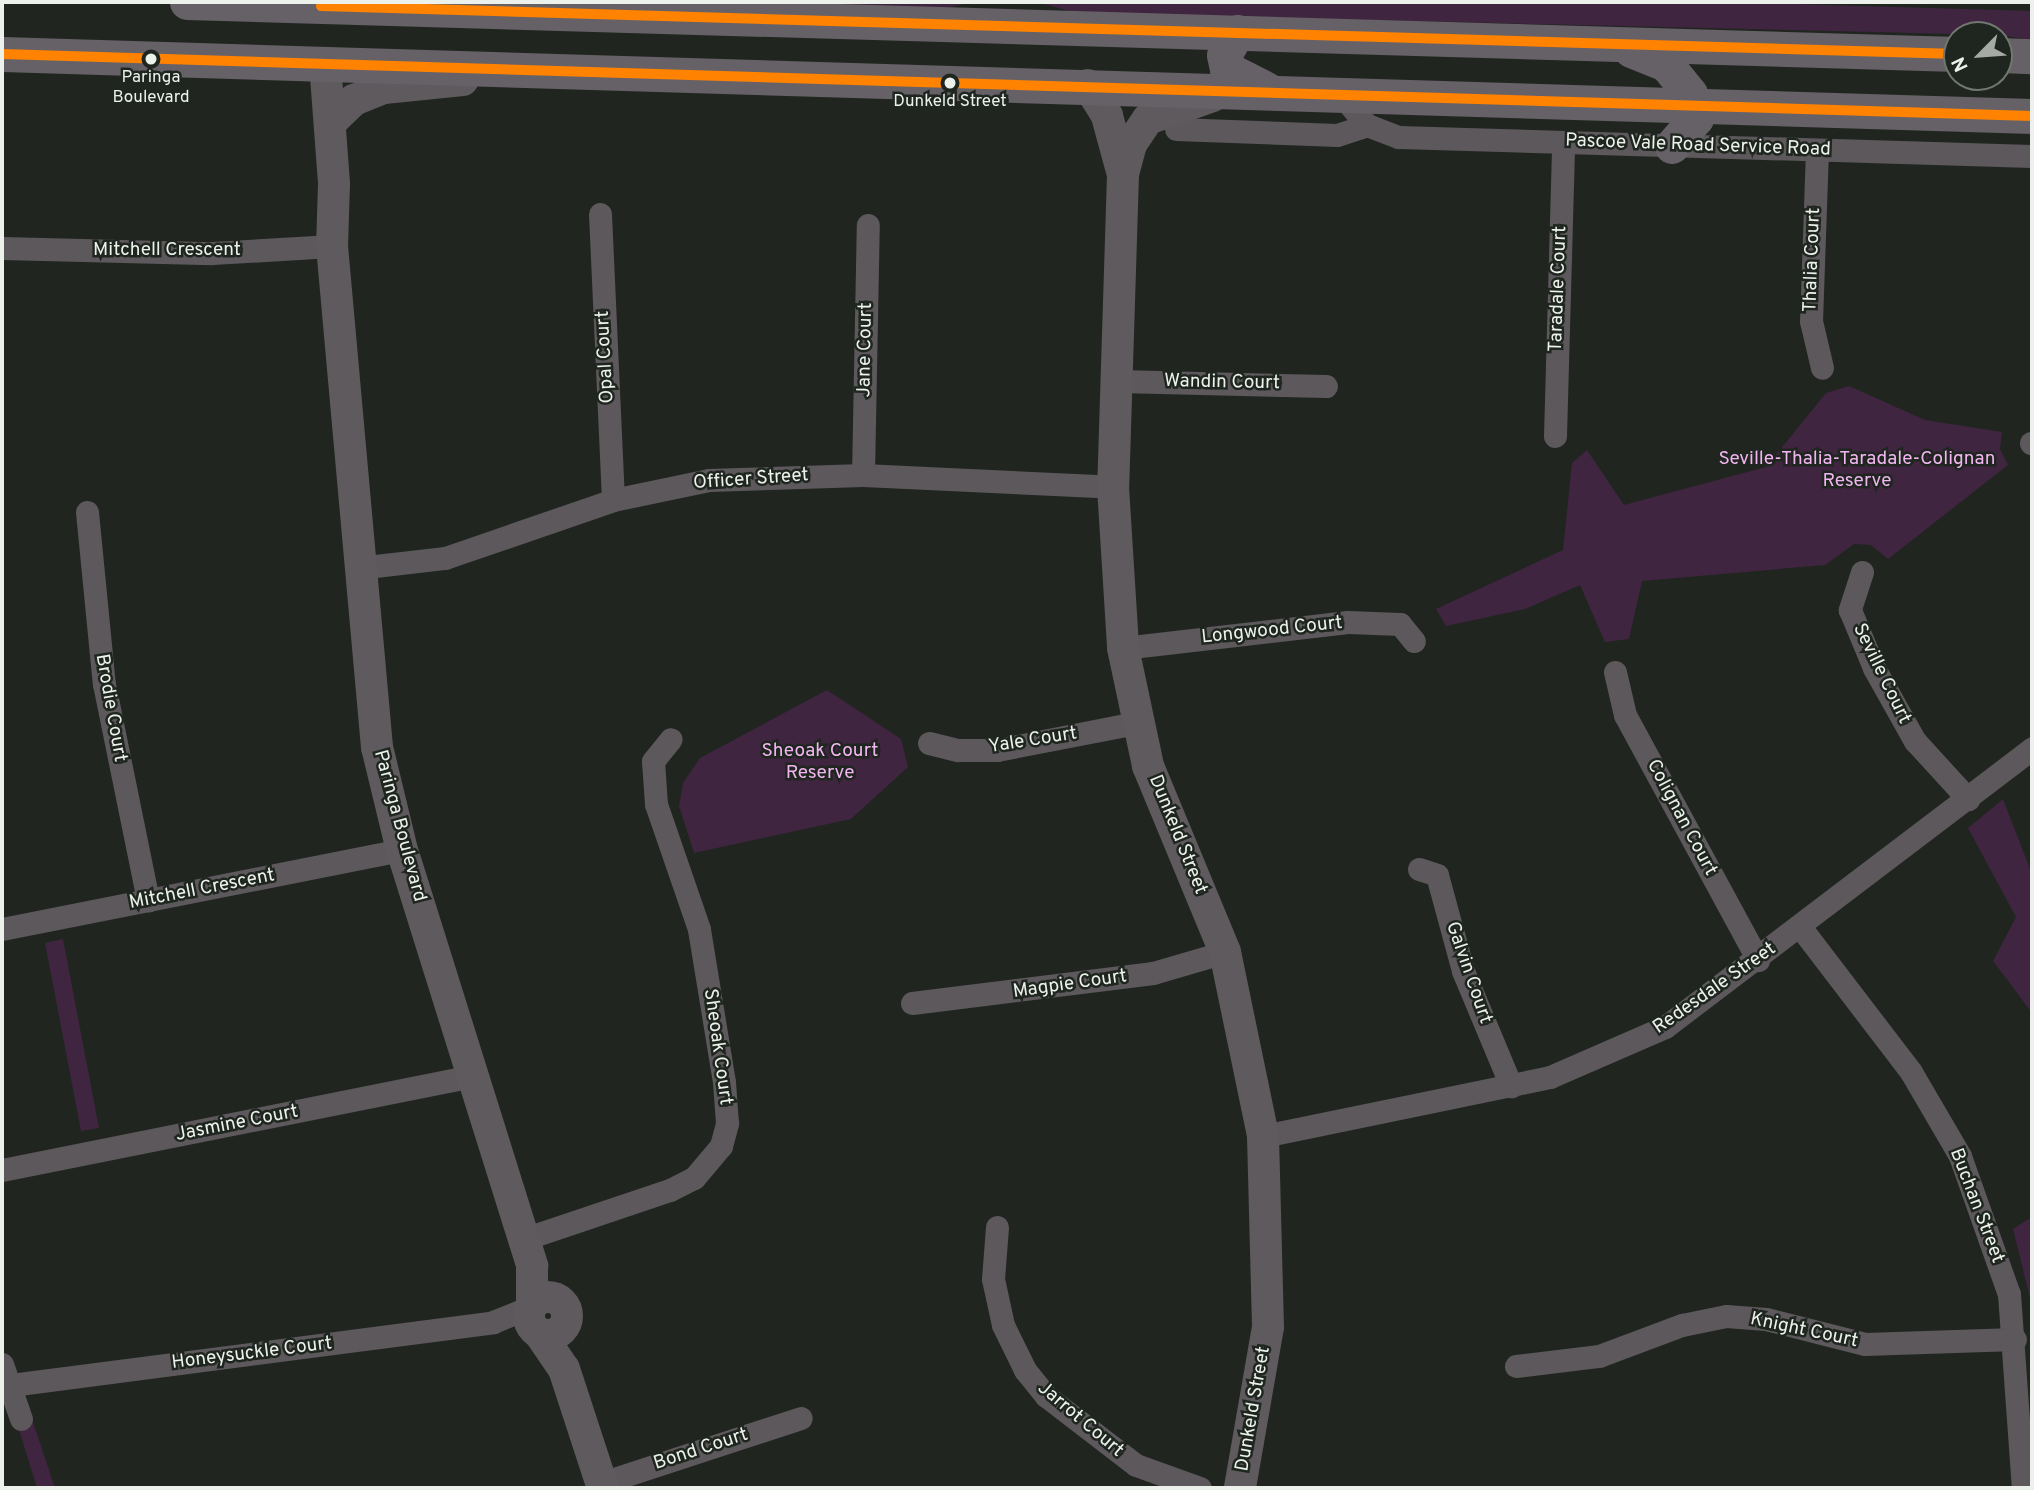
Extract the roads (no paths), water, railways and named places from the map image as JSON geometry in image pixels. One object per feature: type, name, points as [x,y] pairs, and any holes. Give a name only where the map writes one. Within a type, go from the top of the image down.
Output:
[{"type":"main road","points":[[187,2],[1943,54]]},
{"type":"main road","points":[[314,6],[315,63]]},
{"type":"main road","points":[[1237,32],[1224,55],[1227,69],[1251,86],[1283,93]]},
{"type":"main road","points":[[1602,43],[1666,64],[1686,84],[1695,106],[1692,128],[1672,146]]},
{"type":"main road","points":[[2,54],[1088,85],[1227,92],[2032,116]]},
{"type":"main road","points":[[2013,55],[2032,56]]},
{"type":"street","name":"Paringa Boulevard","points":[[315,63],[330,123],[332,246],[358,568],[377,747],[401,850],[528,1252],[543,1317]]},
{"type":"street","name":"Paringa Boulevard","points":[[315,63],[315,186],[332,246]]},
{"type":"street","points":[[330,123],[354,100],[384,88],[488,77],[495,69]]},
{"type":"street","name":"Dunkeld Street","points":[[1088,85],[1107,116],[1123,175]]},
{"type":"street","name":"Dunkeld Street","points":[[1227,92],[1148,119],[1132,144],[1123,175],[1113,487],[1123,648],[1136,723],[1148,766],[1224,952],[1263,1136],[1268,1327],[1240,1488]]},
{"type":"street","name":"Pascoe Vale Road Service Road","points":[[1341,95],[1367,125],[1398,137],[2032,156]]},
{"type":"street","points":[[1176,129],[1337,135],[1367,125]]},
{"type":"street","name":"Taradale Court","points":[[1555,436],[1563,142]]},
{"type":"street","name":"Thalia Court","points":[[1817,150],[1811,321],[1822,368]]},
{"type":"street","name":"Opal Court","points":[[600,214],[613,500]]},
{"type":"street","name":"Jane Court","points":[[863,475],[868,225]]},
{"type":"street","name":"Mitchell Crescent","points":[[2,248],[212,253],[332,246]]},
{"type":"street","name":"Wandin Court","points":[[1118,381],[1326,386]]},
{"type":"street","name":"Officer Street","points":[[358,568],[446,558],[613,500],[709,480],[863,475],[1113,487]]},
{"type":"street","name":"Brodie Court","points":[[86,507],[104,684],[148,901]]},
{"type":"street","name":"Seville Court","points":[[1862,572],[1850,610],[1874,668],[1915,741],[1968,799]]},
{"type":"street","name":"Longwood Court","points":[[1123,648],[1348,622],[1400,624],[1414,641]]},
{"type":"street","name":"Colignan Court","points":[[1615,672],[1625,715],[1758,960]]},
{"type":"street","name":"Yale Court","points":[[929,743],[958,750],[997,750],[1136,723]]},
{"type":"street","name":"Sheoak Court","points":[[528,1252],[694,1178],[721,1146],[727,1123],[724,1082],[699,929],[656,804],[653,761],[671,739]]},
{"type":"street","name":"Redesdale Street","points":[[1263,1136],[1511,1086],[1599,1059],[1664,1027],[1801,928],[2032,748]]},
{"type":"street","name":"Mitchell Crescent","points":[[2,929],[401,850]]},
{"type":"street","name":"Galvin Court","points":[[1419,869],[1437,875],[1463,971],[1511,1086]]},
{"type":"street","name":"Buchan Street","points":[[1801,928],[1911,1072],[1960,1156],[2009,1294],[2015,1339],[2023,1488]]},
{"type":"street","name":"Magpie Court","points":[[912,1003],[1153,973],[1224,952]]},
{"type":"street","name":"Jasmine Court","points":[[2,1170],[472,1076]]},
{"type":"street","name":"Jarrot Court","points":[[997,1227],[993,1279],[1003,1325],[1025,1370],[1046,1396],[1136,1465],[1200,1488]]},
{"type":"street","points":[[543,1317],[564,1368],[602,1486]]},
{"type":"street","name":"Honeysuckle Court","points":[[11,1385],[543,1317]]},
{"type":"street","name":"Knight Court","points":[[1516,1366],[1599,1356],[1682,1325],[1726,1317],[1766,1319],[1865,1343],[2015,1339]]},
{"type":"street","points":[[2,1364],[21,1419]]},
{"type":"street","name":"Bond Court","points":[[602,1486],[805,1417]]},
{"type":"place","name":"Paringa Boulevard","points":[[151,59]]},
{"type":"place","name":"Dunkeld Street","points":[[950,83]]},
{"type":"park label","name":"Seville-Thalia-Taradale-Colignan Reserve","points":[[1857,471]]},
{"type":"park label","name":"Sheoak Court Reserve","points":[[820,763]]}]
